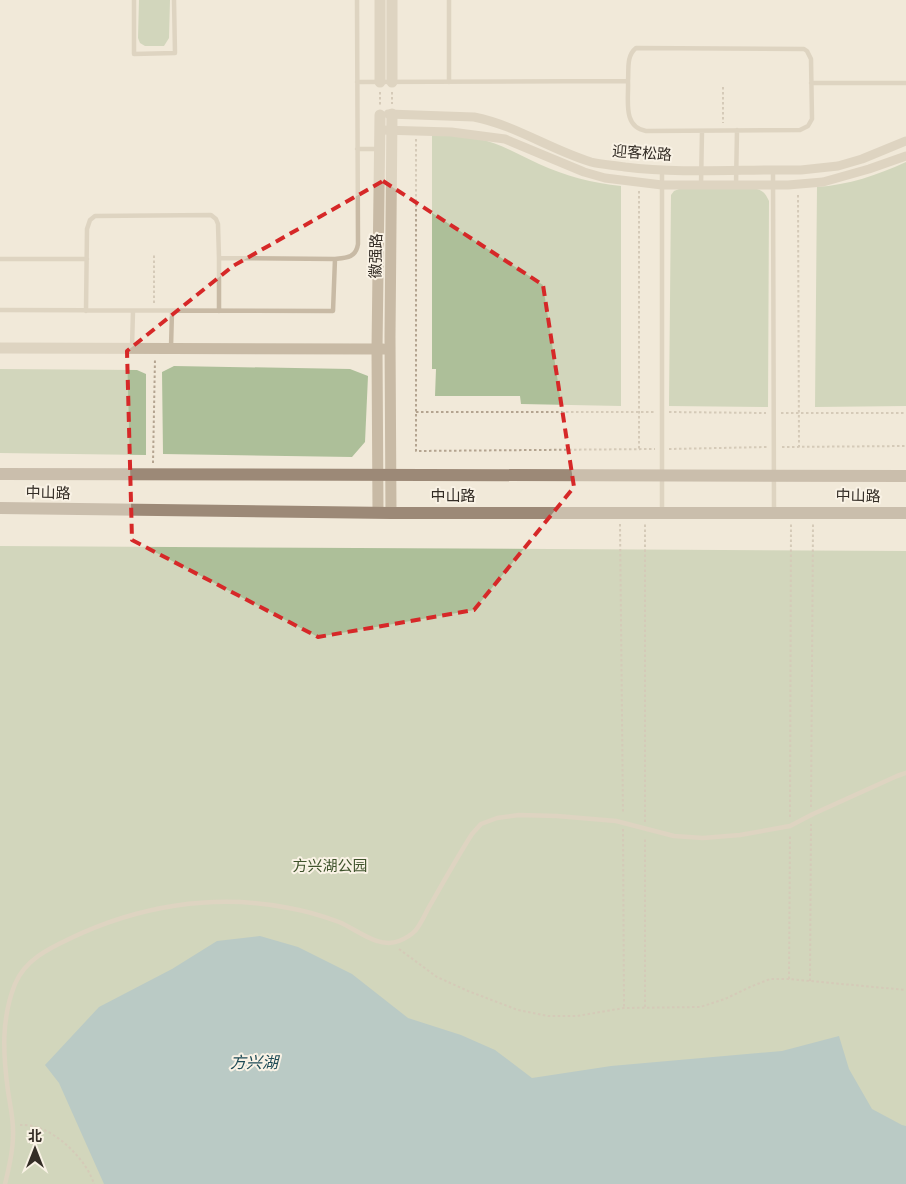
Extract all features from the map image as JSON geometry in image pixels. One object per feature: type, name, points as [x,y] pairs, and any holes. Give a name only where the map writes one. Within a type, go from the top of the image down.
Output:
[{"type":"main road","name":"中山路","points":[[0,474],[906,476]]},
{"type":"main road","name":"中山路","points":[[0,508],[384,513],[906,513]]},
{"type":"street","points":[[380,0],[386,82]]},
{"type":"street","points":[[386,82],[392,0]]},
{"type":"street","name":"徽强路","points":[[384,513],[390,349],[392,149],[387,130],[386,115]]},
{"type":"street","name":"迎客松路","points":[[386,115],[474,117],[500,124],[592,163],[649,170],[800,170],[838,166],[862,159],[906,141]]},
{"type":"street","name":"徽强路","points":[[384,475],[377,349],[380,149],[387,130]]},
{"type":"street","name":"迎客松路","points":[[387,130],[451,132],[505,139],[584,172],[605,178],[662,184],[773,185],[823,182],[906,156]]},
{"type":"street","points":[[0,348],[390,349]]},
{"type":"lane","points":[[134,0],[134,54],[175,53],[174,0]]},
{"type":"lane","points":[[220,258],[335,259],[351,257],[357,249],[357,0]]},
{"type":"lane","points":[[448,82],[449,0]]},
{"type":"lane","points":[[636,48],[806,49],[809,54],[811,82],[812,119],[806,128],[800,130],[646,131],[636,128],[629,119],[629,58],[632,51],[636,48]]},
{"type":"lane","points":[[357,82],[628,81]]},
{"type":"lane","points":[[811,82],[906,84]]},
{"type":"lane","points":[[736,185],[737,130]]},
{"type":"lane","points":[[700,185],[702,131]]},
{"type":"lane","points":[[358,149],[392,149]]},
{"type":"lane","points":[[662,170],[662,512]]},
{"type":"lane","points":[[773,170],[774,512]]},
{"type":"lane","points":[[86,311],[88,226],[95,216],[210,215],[216,219],[218,224],[220,258],[219,311]]},
{"type":"lane","points":[[0,259],[87,259]]},
{"type":"lane","points":[[0,310],[333,311],[335,259]]},
{"type":"lane","points":[[132,348],[133,311]]},
{"type":"lane","points":[[171,348],[172,311]]},
{"type":"lane","points":[[5,1184],[14,1135],[3,1051],[3,1033],[8,1003],[16,981],[33,959],[45,951],[96,926],[134,914],[187,904],[223,902],[260,903],[318,915],[341,923],[374,940],[397,942],[414,931],[472,834],[480,824],[497,818],[519,815],[557,816],[623,823],[674,836],[703,838],[740,836],[790,826],[897,776],[906,774]]},
{"type":"path","points":[[386,82],[386,115]]},
{"type":"path","points":[[386,82],[386,115]]},
{"type":"path","points":[[723,87],[723,131]]},
{"type":"path","points":[[416,131],[416,452],[906,446]]},
{"type":"path","points":[[639,182],[639,449]]},
{"type":"path","points":[[798,184],[799,447]]},
{"type":"path","points":[[154,254],[154,311]]},
{"type":"path","points":[[153,475],[155,348]]},
{"type":"path","points":[[620,512],[624,1008]]},
{"type":"path","points":[[645,512],[645,1008]]},
{"type":"path","points":[[789,979],[791,512]]},
{"type":"path","points":[[810,981],[813,512]]},
{"type":"path","points":[[390,942],[437,978],[518,1010],[548,1016],[577,1016],[624,1008],[700,1007],[726,999],[750,987],[770,980],[789,979],[906,990]]},
{"type":"path","points":[[12,1124],[37,1127],[55,1137],[74,1152],[87,1167],[94,1184]]},
{"type":"highlighted area","points":[[383,181],[543,285],[574,487],[474,610],[318,637],[132,540],[127,351],[233,266]]},
{"type":"green space","points":[[139,0],[170,0],[169,38],[164,46],[145,46],[140,43],[138,38]]},
{"type":"green space","points":[[432,136],[461,136],[487,141],[559,172],[590,181],[621,186],[621,406],[521,404],[520,396],[435,396],[436,369],[432,369]]},
{"type":"green space","points":[[906,162],[906,406],[815,407],[817,187],[863,179]]},
{"type":"green space","points":[[679,189],[757,189],[764,193],[769,201],[768,407],[669,406],[671,195]]},
{"type":"green space","points":[[174,366],[350,369],[368,376],[365,442],[352,457],[163,454],[162,372]]},
{"type":"green space","points":[[0,369],[137,370],[146,374],[146,455],[0,453]]},
{"type":"green space","name":"方兴湖公园","points":[[0,546],[906,551],[906,1184],[0,1184]]},
{"type":"water","name":"方兴湖","points":[[260,936],[298,947],[352,974],[408,1018],[461,1035],[495,1050],[532,1078],[611,1066],[782,1051],[839,1036],[849,1069],[872,1109],[906,1126],[906,1184],[104,1184],[59,1083],[45,1065],[99,1007],[172,969],[217,941]]}]
